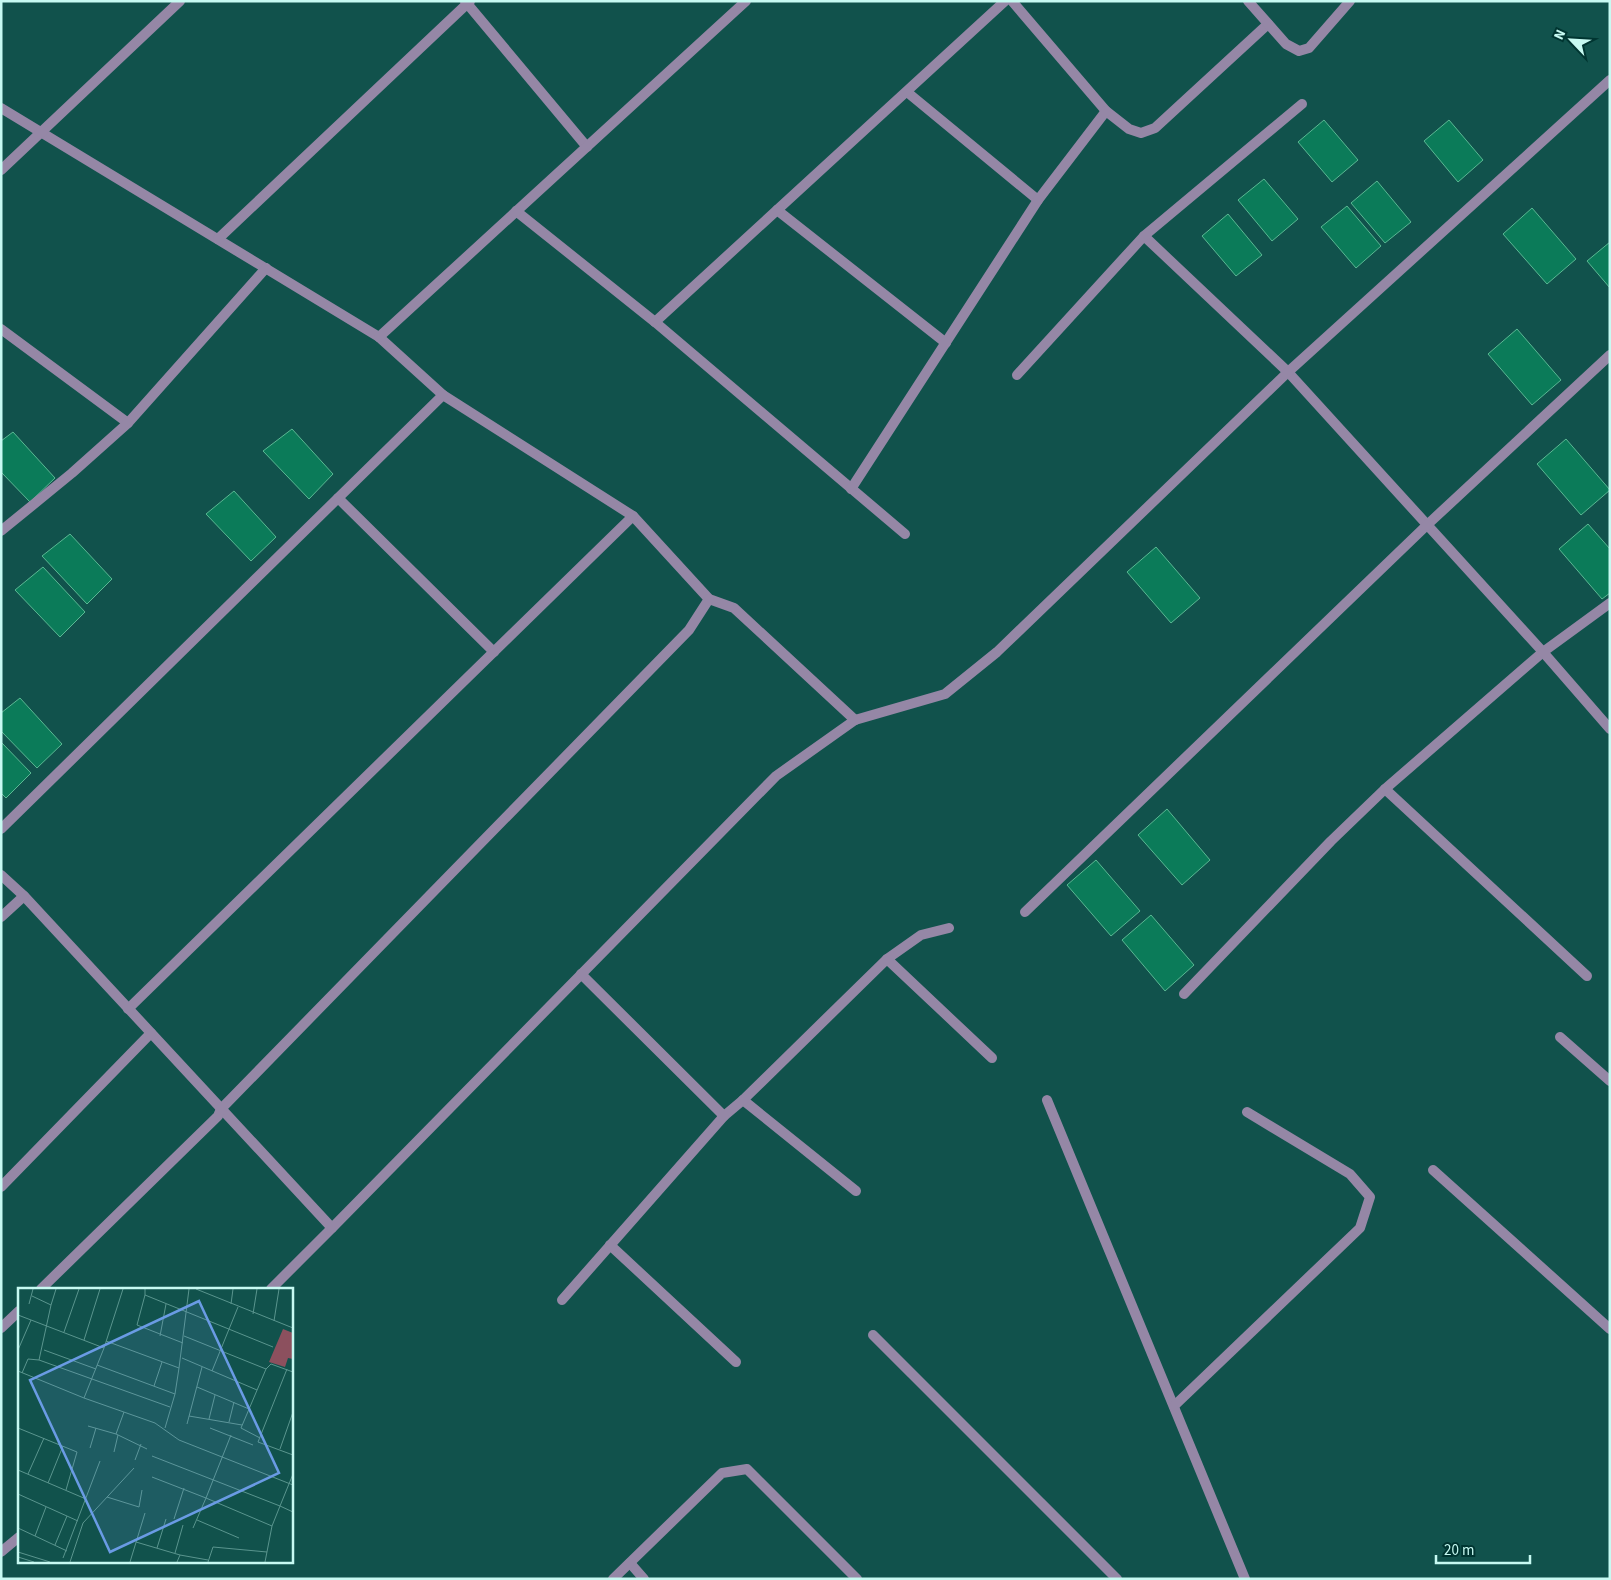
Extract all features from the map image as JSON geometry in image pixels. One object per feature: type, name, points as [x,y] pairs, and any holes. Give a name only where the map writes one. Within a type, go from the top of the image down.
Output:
[{"type":"street","points":[[1,170],[180,1]]},
{"type":"street","points":[[379,337],[746,1]]},
{"type":"street","points":[[655,322],[1005,1]]},
{"type":"street","points":[[1012,1],[1106,111],[1129,128],[1141,133],[1155,128],[1268,24]]},
{"type":"street","points":[[1248,1],[1286,44],[1299,51],[1309,48],[1350,1]]},
{"type":"street","points":[[218,240],[467,2],[587,147]]},
{"type":"street","points":[[272,1288],[776,776],[856,720],[945,694],[997,652],[1288,372],[1610,80]]},
{"type":"street","points":[[907,92],[1038,200]]},
{"type":"street","points":[[1017,375],[1144,236],[1302,104]]},
{"type":"street","points":[[1,108],[379,337],[443,395],[633,516],[710,599],[734,608],[856,720]]},
{"type":"street","points":[[851,488],[1038,200],[1106,111]]},
{"type":"street","points":[[777,210],[946,342]]},
{"type":"street","points":[[516,211],[655,322],[905,534]]},
{"type":"street","points":[[1144,236],[1288,372],[1543,652],[1610,729]]},
{"type":"street","points":[[1,531],[72,473],[128,423],[266,268]]},
{"type":"street","points":[[1,329],[128,423]]},
{"type":"street","points":[[1025,912],[1427,525],[1610,355]]},
{"type":"street","points":[[1,829],[443,395]]},
{"type":"street","points":[[338,498],[494,652]]},
{"type":"street","points":[[128,1009],[633,516]]},
{"type":"street","points":[[43,1288],[218,1116],[221,1109],[690,630],[710,599]]},
{"type":"street","points":[[1184,994],[1331,841],[1385,789],[1543,652],[1610,603]]},
{"type":"street","points":[[1385,789],[1587,976]]},
{"type":"street","points":[[1,875],[24,896],[332,1228]]},
{"type":"street","points":[[1,917],[24,896]]},
{"type":"street","points":[[562,1300],[724,1116],[887,959],[920,934],[949,928]]},
{"type":"street","points":[[887,959],[992,1058]]},
{"type":"street","points":[[581,974],[724,1116]]},
{"type":"street","points":[[1,1187],[151,1033]]},
{"type":"street","points":[[1560,1037],[1610,1081]]},
{"type":"street","points":[[742,1100],[856,1190]]},
{"type":"street","points":[[1048,1100],[1245,1579]]},
{"type":"street","points":[[1174,1406],[1360,1228],[1370,1197],[1350,1174],[1247,1112]]},
{"type":"street","points":[[1433,1170],[1610,1329]]},
{"type":"street","points":[[610,1245],[736,1362]]},
{"type":"street","points":[[1,1328],[18,1312]]},
{"type":"street","points":[[873,1335],[1114,1578]]},
{"type":"street","points":[[613,1579],[722,1473],[747,1469],[857,1579]]},
{"type":"street","points":[[1,1552],[18,1539]]},
{"type":"street","points":[[630,1563],[644,1579]]},
{"type":"building","points":[[1324,120],[1358,160],[1332,182],[1298,142]]},
{"type":"building","points":[[1449,120],[1483,160],[1458,182],[1424,141]]},
{"type":"building","points":[[1264,179],[1298,219],[1272,241],[1238,200]]},
{"type":"building","points":[[1377,181],[1411,222],[1385,243],[1351,203]]},
{"type":"building","points":[[1347,206],[1381,246],[1356,268],[1321,227]]},
{"type":"building","points":[[1532,208],[1576,259],[1547,284],[1503,234]]},
{"type":"building","points":[[1228,214],[1262,255],[1236,276],[1202,236]]},
{"type":"building","points":[[1610,242],[1610,288],[1587,261]]},
{"type":"building","points":[[1517,329],[1561,380],[1532,405],[1488,354]]},
{"type":"building","points":[[292,429],[333,474],[309,499],[263,451]]},
{"type":"building","points":[[13,432],[55,478],[30,502],[1,472],[1,441]]},
{"type":"building","points":[[1566,439],[1610,490],[1581,515],[1537,464]]},
{"type":"building","points":[[234,491],[276,537],[251,561],[206,514]]},
{"type":"building","points":[[1588,524],[1610,549],[1610,593],[1602,599],[1559,549]]},
{"type":"building","points":[[70,534],[112,579],[87,604],[42,556]]},
{"type":"building","points":[[1156,547],[1200,598],[1171,623],[1127,572]]},
{"type":"building","points":[[43,567],[85,612],[60,637],[15,590]]},
{"type":"building","points":[[20,698],[62,744],[37,768],[1,731],[1,713]]},
{"type":"building","points":[[1,742],[31,773],[6,798],[1,793]]},
{"type":"building","points":[[1167,809],[1210,860],[1182,885],[1138,835]]},
{"type":"building","points":[[1096,860],[1140,911],[1111,936],[1067,885]]},
{"type":"building","points":[[1151,915],[1194,965],[1165,991],[1122,940]]}]
